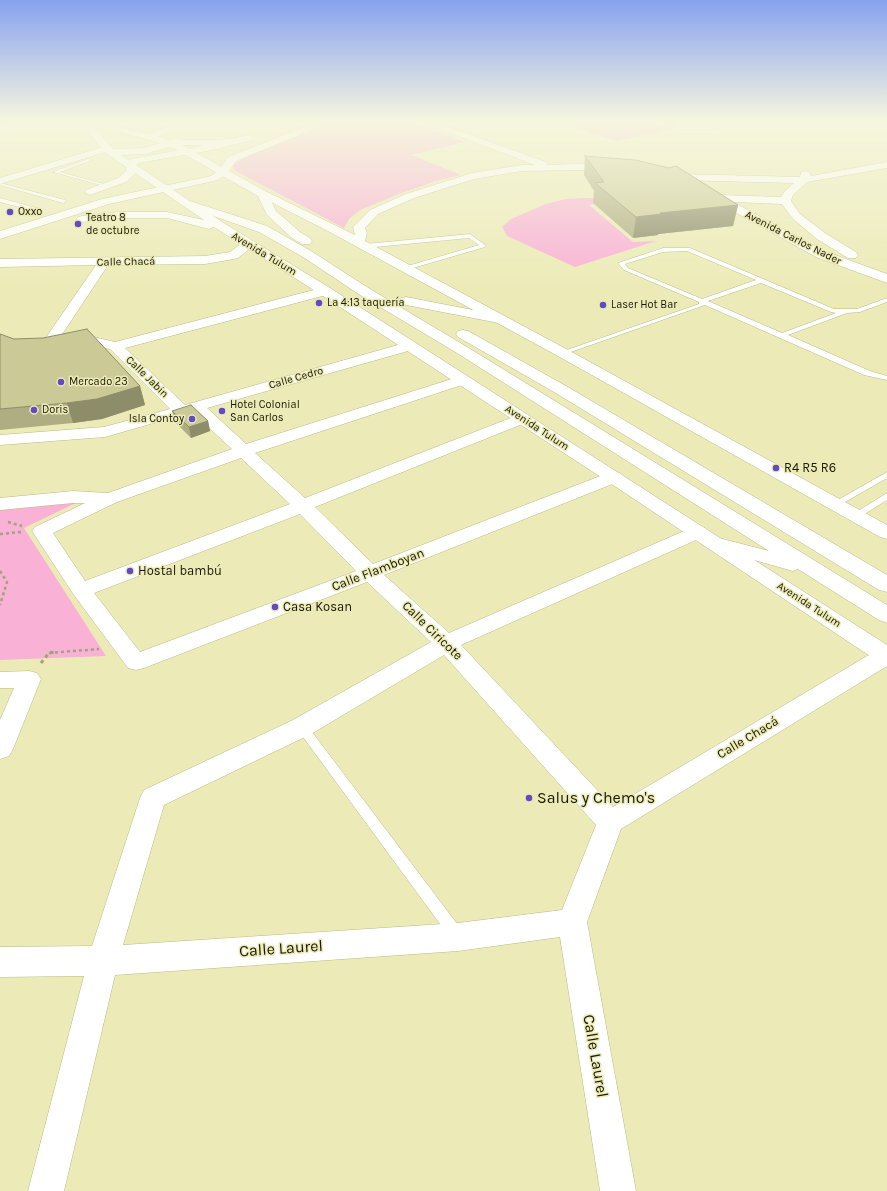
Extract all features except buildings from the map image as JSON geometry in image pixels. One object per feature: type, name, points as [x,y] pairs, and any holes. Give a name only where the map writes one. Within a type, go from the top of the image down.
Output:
[{"type":"main road","points":[[2,231],[16,218],[106,186],[128,176]]},
{"type":"main road","name":"Avenida Tulum","points":[[145,176],[223,228],[325,291],[614,477],[887,656]]},
{"type":"main road","points":[[2,231],[129,195],[214,178],[218,176]]},
{"type":"main road","points":[[230,176],[330,227],[499,318],[887,533]]},
{"type":"main road","points":[[362,244],[359,227],[374,212],[410,196],[475,176]]},
{"type":"main road","name":"Avenida Carlos Nader","points":[[685,176],[716,198],[820,254],[887,279]]},
{"type":"main road","points":[[735,176],[803,180],[833,176]]},
{"type":"main road","points":[[716,198],[787,197],[806,178],[806,176]]},
{"type":"main road","points":[[702,189],[712,182],[732,180],[767,182],[787,197]]},
{"type":"main road","points":[[106,186],[126,187],[130,192],[119,215]]},
{"type":"main road","points":[[263,194],[271,213],[296,235],[560,389],[887,585]]},
{"type":"main road","name":"Avenida Carlos Nader","points":[[787,197],[796,216],[821,236],[844,252],[872,266],[887,271]]},
{"type":"main road","points":[[70,198],[106,201]]},
{"type":"main road","name":"Avenida Tulum","points":[[186,204],[263,229],[469,354],[887,615]]},
{"type":"main road","points":[[2,231],[93,216],[119,215],[167,215],[223,228]]},
{"type":"main road","points":[[791,239],[821,236]]},
{"type":"main road","points":[[406,300],[499,318]]},
{"type":"main road","points":[[706,537],[815,570]]},
{"type":"street","points":[[0,183],[18,176]]},
{"type":"street","name":"Calle Chacá","points":[[0,263],[206,260],[234,255],[242,249],[246,242]]},
{"type":"street","points":[[52,338],[104,262]]},
{"type":"street","points":[[115,346],[325,291]]},
{"type":"street","name":"Calle Jabin","points":[[37,339],[77,338],[115,346],[189,409]]},
{"type":"street","name":"Calle Cedro","points":[[189,409],[410,346]]},
{"type":"street","points":[[130,655],[81,590],[42,531],[110,498],[242,451],[463,380]]},
{"type":"street","name":"Calle Jabin","points":[[0,440],[105,432],[189,409]]},
{"type":"street","name":"Calle Ciricote","points":[[189,409],[242,451],[303,506],[370,573],[446,643],[610,822]]},
{"type":"street","points":[[81,590],[303,506],[317,499],[514,422]]},
{"type":"street","name":"Calle Flamboyan","points":[[130,655],[370,573],[614,477]]},
{"type":"street","points":[[0,504],[73,497],[110,498]]},
{"type":"street","points":[[46,1191],[104,960],[153,798],[302,727],[446,643],[706,537]]},
{"type":"street","name":"Calle Chacá","points":[[610,822],[887,656]]},
{"type":"street","points":[[0,680],[29,679],[0,749]]},
{"type":"street","points":[[572,922],[610,822]]},
{"type":"street","name":"Calle Laurel","points":[[0,962],[104,960],[458,937],[572,922],[618,1191]]},
{"type":"lane","points":[[68,176],[106,186]]},
{"type":"lane","points":[[0,183],[70,198]]},
{"type":"lane","points":[[27,207],[70,198]]},
{"type":"lane","points":[[0,200],[38,210]]},
{"type":"lane","points":[[362,244],[470,236],[483,246],[406,268]]},
{"type":"lane","points":[[887,300],[858,311],[833,311],[688,249],[663,250],[621,264],[626,269],[782,335],[867,373],[887,378]]},
{"type":"lane","points":[[563,353],[702,305],[702,301],[760,281]]},
{"type":"lane","points":[[782,335],[844,312]]},
{"type":"lane","points":[[835,504],[887,474]]},
{"type":"lane","points":[[855,516],[887,496]]},
{"type":"lane","points":[[302,727],[458,937]]},
{"type":"path","points":[[0,571],[7,582],[0,605]]},
{"type":"path","points":[[29,679],[49,653],[130,655]]},
{"type":"shaded area","points":[[245,176],[458,176],[439,180],[360,210],[349,219],[344,228]]},
{"type":"shaded area","points":[[600,198],[604,202],[589,205],[633,242],[656,241],[575,267],[507,236],[502,227],[511,219],[546,204],[566,199]]},
{"type":"shaded area","points":[[86,498],[24,528],[106,656],[0,660],[0,507]]},
{"type":"place","name":"Oxxo","points":[[10,212]]},
{"type":"place","name":"Teatro 8 de octubre","points":[[78,224]]},
{"type":"place","name":"La 4:13 taquería","points":[[319,303]]},
{"type":"place","name":"Laser Hot Bar","points":[[603,305]]},
{"type":"place","name":"Mercado 23","points":[[61,382]]},
{"type":"place","name":"Doris","points":[[34,410]]},
{"type":"place","name":"Hotel Colonial San Carlos","points":[[222,411]]},
{"type":"place","name":"Isla Contoy","points":[[192,419]]},
{"type":"place","name":"R4 R5 R6","points":[[776,468]]},
{"type":"place","name":"Hostal bambú","points":[[130,571]]},
{"type":"place","name":"Casa Kosan","points":[[275,607]]},
{"type":"place","name":"Salus y Chemo's","points":[[529,798]]}]
